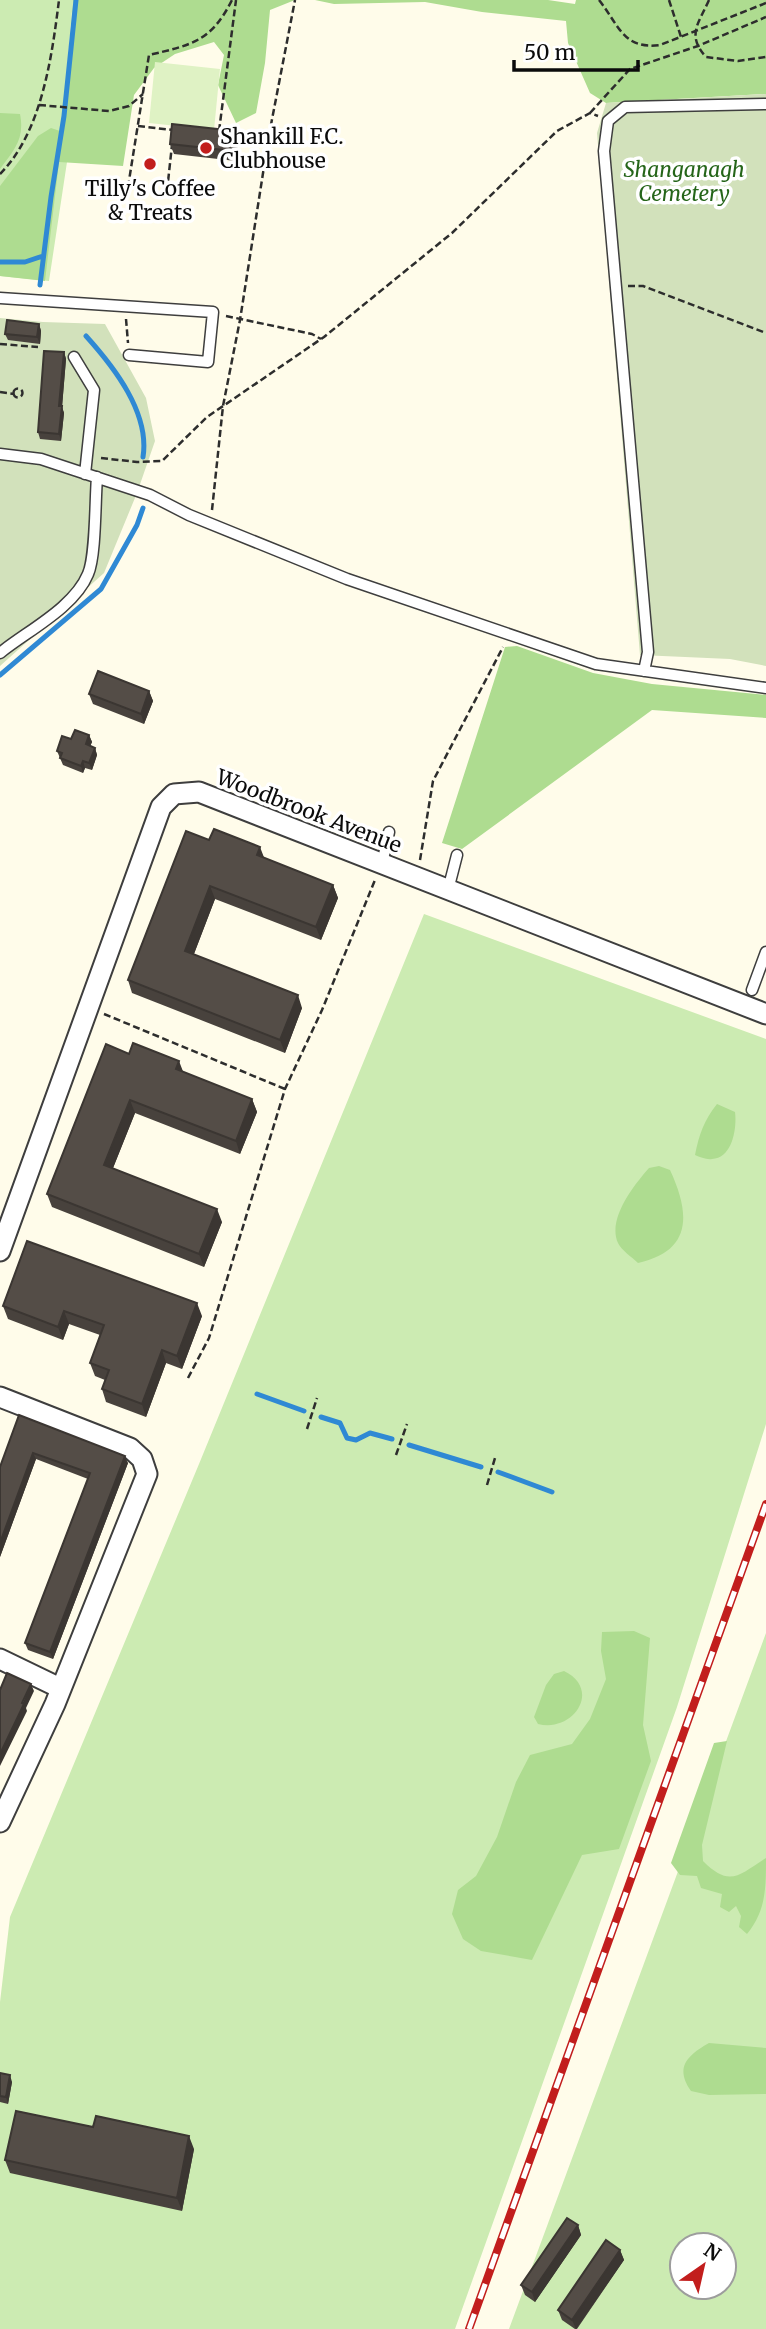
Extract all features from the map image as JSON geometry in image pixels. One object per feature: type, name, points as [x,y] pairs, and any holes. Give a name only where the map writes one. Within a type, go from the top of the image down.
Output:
[{"type":"street","name":"Woodbrook Avenue","points":[[0,1251],[161,807],[174,794],[199,792],[766,1014]]},
{"type":"street","points":[[0,1398],[130,1448],[142,1459],[147,1474],[55,1704],[0,1822]]},
{"type":"street","points":[[0,1660],[60,1688]]},
{"type":"lane","points":[[644,671],[648,652],[604,151],[608,121],[625,107],[766,104]]},
{"type":"lane","points":[[0,298],[213,312],[208,362],[129,355]]},
{"type":"lane","points":[[74,357],[94,390],[85,474]]},
{"type":"lane","points":[[0,454],[41,460],[150,495],[189,515],[347,579],[596,664],[766,688]]},
{"type":"lane","points":[[0,653],[48,619],[80,589],[89,572],[97,477]]},
{"type":"lane","points":[[382,864],[389,832]]},
{"type":"lane","points":[[447,890],[457,855]]},
{"type":"lane","points":[[752,990],[764,966],[766,952]]},
{"type":"path","points":[[0,174],[20,149],[31,127],[54,41],[60,0]]},
{"type":"path","points":[[128,187],[149,55],[203,38],[234,0]]},
{"type":"path","points":[[218,134],[234,0]]},
{"type":"path","points":[[212,510],[223,406],[295,0]]},
{"type":"path","points":[[599,0],[620,31],[635,44],[646,47],[660,45],[766,3]]},
{"type":"path","points":[[669,0],[681,37]]},
{"type":"path","points":[[709,0],[695,32],[698,46],[706,57],[737,61],[766,57]]},
{"type":"path","points":[[87,457],[137,462],[162,461],[207,417],[321,339],[452,233],[557,131],[590,113],[630,69],[698,46],[766,16]]},
{"type":"path","points":[[38,104],[109,111],[129,106],[143,94]]},
{"type":"path","points":[[590,113],[608,121]]},
{"type":"path","points":[[138,127],[173,130]]},
{"type":"path","points":[[167,191],[172,142]]},
{"type":"path","points":[[616,286],[643,285],[766,332]]},
{"type":"path","points":[[127,305],[125,324],[129,355]]},
{"type":"path","points":[[213,312],[312,334],[321,339]]},
{"type":"path","points":[[0,344],[38,347]]},
{"type":"path","points":[[0,392],[14,394]]},
{"type":"path","points":[[417,878],[433,781],[510,635]]},
{"type":"path","points":[[188,1378],[209,1338],[285,1089],[322,1010],[382,864]]},
{"type":"path","points":[[90,1005],[99,1012],[285,1089]]},
{"type":"path","points":[[307,1429],[317,1398]]},
{"type":"path","points":[[396,1455],[407,1424]]},
{"type":"path","points":[[487,1485],[495,1458]]},
{"type":"green space","points":[[0,0],[73,0],[59,162],[67,162],[49,281],[0,276]]},
{"type":"green space","points":[[73,0],[295,0],[270,10],[265,63],[256,113],[236,123],[218,85],[224,55],[214,42],[175,54],[154,68],[134,95],[123,166],[59,162],[45,281],[0,276],[0,186],[38,136],[51,128],[63,132]]},
{"type":"green space","points":[[315,0],[548,0],[575,4],[576,0],[766,0],[766,94],[606,103],[590,93],[568,43],[566,21],[482,12],[425,2],[334,4]]},
{"type":"green space","points":[[155,62],[220,69],[214,130],[149,123]]},
{"type":"green space","name":"Shanganagh Cemetery","points":[[766,94],[766,666],[730,659],[640,655],[597,133],[606,103]]},
{"type":"green space","points":[[0,113],[20,114],[21,130],[17,144],[0,169]]},
{"type":"green space","points":[[0,318],[105,324],[146,398],[155,441],[104,573],[0,666]]},
{"type":"green space","points":[[517,646],[593,673],[652,684],[766,695],[766,718],[652,710],[462,849],[442,843],[505,647]]},
{"type":"green space","points":[[424,914],[766,1039],[766,1424],[677,1707],[455,2329],[0,2329],[0,2002],[10,1917]]},
{"type":"green space","points":[[717,1104],[735,1112],[734,1133],[725,1153],[706,1159],[695,1155],[703,1128]]},
{"type":"green space","points":[[659,1166],[670,1170],[677,1186],[683,1215],[682,1228],[678,1240],[669,1249],[638,1263],[618,1243],[616,1224],[624,1203],[636,1184],[649,1168]]},
{"type":"green space","points":[[634,1631],[650,1638],[643,1725],[651,1761],[619,1849],[582,1855],[532,1960],[481,1951],[463,1939],[452,1914],[458,1890],[476,1876],[497,1837],[516,1782],[530,1755],[572,1744],[590,1719],[606,1679],[601,1651],[602,1632]]},
{"type":"green space","points":[[766,1633],[766,2329],[509,2329]]},
{"type":"green space","points":[[564,1671],[575,1679],[581,1688],[579,1708],[563,1722],[538,1724],[534,1717],[546,1685],[554,1674]]},
{"type":"green space","points":[[727,1741],[702,1845],[703,1861],[720,1874],[734,1876],[766,1858],[761,1908],[747,1934],[739,1927],[741,1916],[736,1906],[729,1912],[720,1907],[722,1894],[701,1888],[697,1876],[680,1875],[671,1863],[714,1743]]},
{"type":"green space","points":[[709,2043],[766,2048],[766,2094],[709,2095],[691,2091],[684,2075],[686,2062]]},
{"type":"building","points":[[172,124],[235,131],[233,151],[170,144]]},
{"type":"building","points":[[7,320],[39,324],[37,337],[5,334]]},
{"type":"building","points":[[44,351],[64,352],[59,434],[38,432]]},
{"type":"building","points":[[98,671],[149,691],[141,714],[89,694]]},
{"type":"building","points":[[75,730],[89,735],[86,744],[95,748],[89,763],[83,761],[81,766],[60,758],[62,753],[57,751],[62,736],[71,739]]},
{"type":"building","points":[[214,829],[260,847],[257,855],[333,885],[316,927],[210,886],[185,951],[298,995],[280,1040],[128,980],[186,831],[209,840]]},
{"type":"building","points":[[133,1043],[179,1061],[176,1069],[252,1099],[236,1141],[130,1100],[104,1165],[217,1209],[199,1254],[47,1194],[106,1044],[129,1054]]},
{"type":"building","points":[[27,1241],[197,1303],[177,1356],[162,1350],[142,1404],[102,1389],[109,1370],[90,1363],[104,1325],[64,1311],[58,1327],[3,1306]]},
{"type":"building","points":[[19,1415],[125,1456],[50,1652],[25,1643],[90,1473],[33,1453],[0,1543],[0,1467]]},
{"type":"building","points":[[7,1673],[31,1684],[0,1754],[0,1690]]},
{"type":"building","points":[[0,2073],[10,2075],[6,2097],[0,2096]]},
{"type":"building","points":[[16,2111],[93,2127],[96,2116],[189,2136],[177,2198],[5,2160]]},
{"type":"building","points":[[567,2218],[578,2225],[532,2292],[521,2285]]},
{"type":"building","points":[[606,2240],[620,2250],[572,2320],[558,2310]]},
{"type":"waterway","points":[[40,285],[64,116],[76,0]]},
{"type":"waterway","points":[[0,262],[25,262],[43,256]]},
{"type":"waterway","points":[[86,336],[128,392],[141,424],[143,457]]},
{"type":"waterway","points":[[0,675],[101,589],[137,525],[143,508]]},
{"type":"waterway","points":[[257,1394],[304,1411]]},
{"type":"waterway","points":[[321,1417],[340,1423],[347,1438],[356,1440],[370,1433],[392,1439]]},
{"type":"waterway","points":[[409,1445],[481,1467]]},
{"type":"waterway","points":[[498,1472],[552,1492]]},
{"type":"railway","points":[[469,2329],[766,1504]]},
{"type":"place","name":"Shankill F.C. Clubhouse","points":[[206,148]]},
{"type":"place","name":"Tilly's Coffee & Treats","points":[[150,164]]}]
